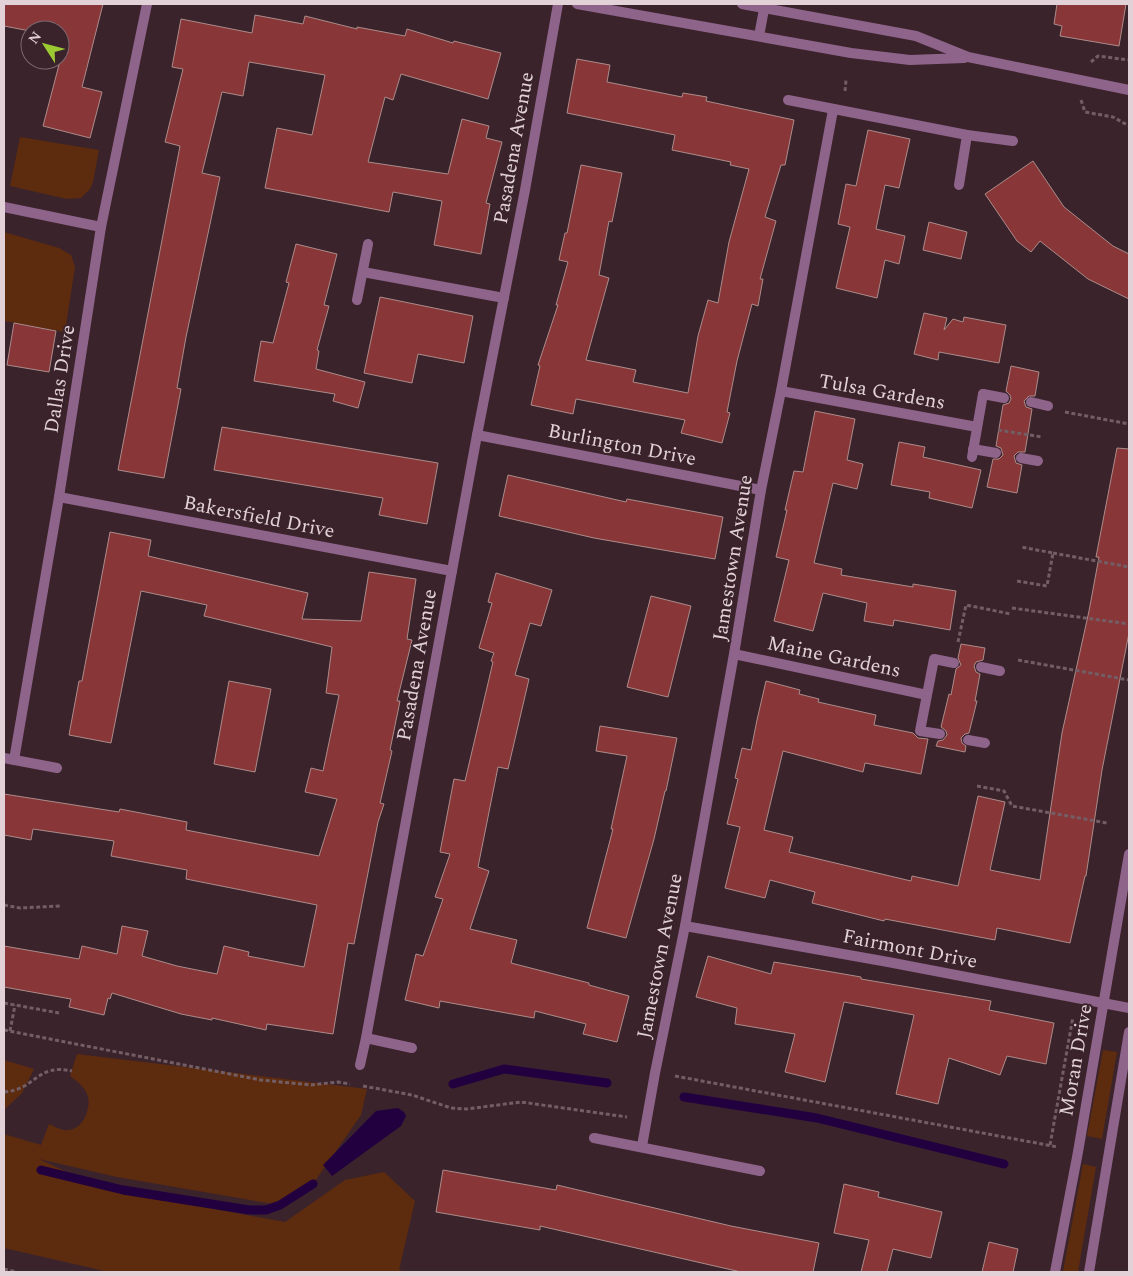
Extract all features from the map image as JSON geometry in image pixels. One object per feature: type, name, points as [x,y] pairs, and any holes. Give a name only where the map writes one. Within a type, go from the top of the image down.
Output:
[{"type":"street","name":"Dallas Drive","points":[[9,759],[59,497],[101,227],[147,4]]},
{"type":"street","name":"Pasadena Avenue","points":[[360,1065],[477,435],[525,190],[558,4]]},
{"type":"street","points":[[577,4],[851,53],[910,60],[968,58]]},
{"type":"street","points":[[742,4],[765,6],[916,36],[968,58],[1129,90]]},
{"type":"street","points":[[759,36],[765,6]]},
{"type":"street","points":[[788,100],[833,110],[1012,141]]},
{"type":"street","name":"Jamestown Avenue","points":[[642,1146],[685,926],[734,654],[761,490],[782,391],[833,110]]},
{"type":"street","points":[[959,185],[967,134]]},
{"type":"street","points":[[4,207],[101,227]]},
{"type":"street","points":[[357,300],[368,244]]},
{"type":"street","points":[[363,272],[504,298]]},
{"type":"street","name":"Tulsa Gardens","points":[[782,391],[977,427]]},
{"type":"street","points":[[996,453],[972,453],[983,394],[1004,398]]},
{"type":"street","points":[[1031,402],[1052,408]]},
{"type":"street","name":"Burlington Drive","points":[[477,435],[761,490]]},
{"type":"street","points":[[1021,458],[1038,461]]},
{"type":"street","name":"Bakersfield Drive","points":[[59,497],[452,571]]},
{"type":"street","name":"Maine Gardens","points":[[734,654],[927,695]]},
{"type":"street","points":[[940,734],[920,731],[934,659],[954,663]]},
{"type":"street","points":[[981,668],[1000,671]]},
{"type":"street","points":[[968,740],[985,743]]},
{"type":"street","points":[[9,759],[57,768]]},
{"type":"street","name":"Moran Drive","points":[[1055,1272],[1104,1004],[1129,854]]},
{"type":"street","name":"Fairmont Drive","points":[[685,926],[1129,1008]]},
{"type":"street","points":[[1089,1272],[1129,1032]]},
{"type":"street","points":[[366,1038],[412,1048]]},
{"type":"street","points":[[594,1138],[642,1146],[760,1171]]},
{"type":"path","points":[[1098,56],[1129,59]]},
{"type":"path","points":[[1085,112],[1113,117],[1129,126]]},
{"type":"path","points":[[1052,408],[1129,424]]},
{"type":"path","points":[[977,427],[1042,437]]},
{"type":"path","points":[[1021,547],[1129,567]]},
{"type":"path","points":[[1017,581],[1047,586],[1053,553]]},
{"type":"path","points":[[954,663],[966,605],[1011,614]]},
{"type":"path","points":[[1012,608],[1129,624]]},
{"type":"path","points":[[1012,659],[1129,680]]},
{"type":"path","points":[[977,786],[1004,791],[1012,806],[1107,823]]},
{"type":"path","points":[[4,905],[20,908],[60,906]]},
{"type":"path","points":[[4,1003],[59,1013]]},
{"type":"path","points":[[10,1032],[15,1005]]},
{"type":"path","points":[[4,1030],[261,1080],[311,1085],[338,1082],[373,1088],[412,1095],[452,1108],[467,1109],[521,1102],[629,1117]]},
{"type":"path","points":[[673,1076],[1050,1145],[1070,1031]]},
{"type":"path","points":[[4,1092],[24,1088],[49,1070],[72,1071]]},
{"type":"path","points":[[4,1269],[16,1272]]},
{"type":"shaded area","points":[[20,137],[99,150],[90,189],[81,198],[67,199],[10,186]]},
{"type":"shaded area","points":[[4,232],[59,248],[71,255],[75,267],[65,332],[4,321]]},
{"type":"shaded area","points":[[1103,1050],[1117,1052],[1102,1139],[1087,1136]]},
{"type":"shaded area","points":[[77,1054],[367,1089],[361,1115],[313,1184],[273,1204],[117,1177],[39,1159],[101,1188],[285,1222],[345,1180],[384,1172],[415,1201],[399,1270],[408,1272],[109,1272],[4,1248],[4,1134],[41,1145],[49,1124],[64,1130],[70,1130],[80,1125],[84,1120],[89,1103],[85,1091],[70,1076]]},
{"type":"shaded area","points":[[4,1060],[34,1069],[22,1093],[4,1110]]},
{"type":"shaded area","points":[[398,1108],[406,1116],[401,1126],[332,1176],[323,1165],[376,1111]]},
{"type":"shaded area","points":[[1083,1164],[1096,1167],[1078,1272],[1063,1272]]},
{"type":"building","points":[[4,4],[103,4],[82,87],[102,92],[90,138],[43,126],[58,70],[70,70],[70,20],[20,20],[20,29],[4,26]]},
{"type":"building","points":[[1057,4],[1126,4],[1119,46],[1060,36],[1062,26],[1054,24]]},
{"type":"building","points":[[255,15],[303,24],[305,16],[357,29],[357,27],[405,36],[407,29],[453,43],[454,41],[501,53],[488,99],[401,74],[393,100],[385,97],[368,162],[448,174],[462,119],[489,126],[486,138],[502,142],[486,203],[490,204],[481,254],[434,245],[442,201],[393,192],[389,212],[265,188],[277,128],[312,135],[325,75],[249,62],[243,96],[222,92],[202,173],[220,177],[186,337],[177,388],[181,389],[164,478],[118,470],[180,146],[165,142],[183,69],[172,67],[181,19],[252,33]]},
{"type":"building","points":[[577,59],[610,65],[607,82],[682,97],[683,93],[707,97],[706,101],[794,120],[785,165],[781,165],[765,217],[776,221],[760,279],[763,279],[758,306],[752,304],[737,361],[727,412],[730,413],[722,443],[681,433],[685,420],[576,399],[573,414],[531,405],[540,366],[538,365],[558,305],[556,305],[568,262],[559,260],[565,233],[567,233],[581,165],[622,173],[612,222],[609,221],[599,275],[609,278],[586,360],[636,370],[633,382],[688,393],[698,336],[708,300],[718,303],[729,242],[749,169],[730,165],[731,162],[672,150],[675,135],[567,113]]},
{"type":"building","points":[[868,130],[910,139],[899,188],[885,185],[876,229],[905,236],[899,264],[885,260],[877,298],[836,288],[850,227],[838,224],[846,184],[856,186]]},
{"type":"building","points":[[1033,161],[1064,207],[1113,246],[1129,254],[1129,299],[1088,279],[1040,241],[1031,252],[1017,241],[985,194]]},
{"type":"building","points":[[929,222],[967,232],[961,259],[923,250]]},
{"type":"building","points":[[296,244],[337,254],[324,305],[329,306],[317,350],[319,351],[316,369],[365,382],[358,408],[333,401],[335,394],[254,381],[261,341],[273,343],[289,283],[286,282]]},
{"type":"building","points":[[380,297],[473,316],[464,363],[418,354],[412,383],[364,373]]},
{"type":"building","points":[[924,313],[947,318],[944,330],[953,319],[963,322],[964,317],[1006,325],[999,363],[939,352],[938,360],[914,354]]},
{"type":"building","points":[[14,323],[56,331],[49,372],[7,365]]},
{"type":"building","points":[[1011,366],[1039,372],[1035,396],[1029,396],[1024,401],[1026,407],[1032,409],[1025,452],[1018,452],[1014,456],[1016,463],[1022,465],[1017,493],[987,487],[993,459],[999,459],[1003,455],[1001,448],[996,446],[1003,405],[1009,403],[1011,399],[1006,391]]},
{"type":"building","points":[[815,411],[855,419],[847,460],[863,464],[857,489],[833,483],[814,563],[842,569],[841,575],[913,587],[913,584],[956,591],[950,630],[894,620],[893,626],[864,621],[867,603],[823,593],[813,631],[774,621],[789,560],[776,557],[787,510],[785,510],[794,471],[803,472]]},
{"type":"building","points":[[222,427],[438,463],[427,524],[379,515],[383,498],[214,470]]},
{"type":"building","points":[[899,442],[925,447],[923,457],[981,470],[972,508],[929,498],[930,492],[891,485]]},
{"type":"building","points":[[1117,448],[1129,449],[1129,633],[1102,770],[1086,876],[1070,943],[997,928],[995,940],[885,919],[884,921],[812,903],[815,892],[770,880],[765,898],[725,888],[740,827],[727,824],[738,779],[735,778],[742,748],[751,750],[766,681],[800,690],[799,694],[819,699],[818,702],[876,715],[874,725],[913,733],[918,738],[928,739],[921,774],[865,763],[863,772],[783,751],[764,830],[793,837],[789,852],[911,881],[912,876],[958,886],[978,796],[1005,802],[990,870],[1040,880],[1062,733],[1089,611],[1099,557],[1096,557]]},
{"type":"building","points":[[508,475],[626,502],[627,499],[723,517],[715,559],[594,538],[499,516]]},
{"type":"building","points":[[110,532],[151,540],[148,556],[308,593],[302,619],[361,621],[369,572],[416,579],[407,639],[412,640],[397,701],[400,701],[390,750],[392,751],[380,803],[384,804],[378,822],[354,944],[348,943],[333,1034],[267,1024],[266,1030],[212,1018],[212,1020],[181,1014],[112,993],[110,999],[108,998],[104,1015],[69,1007],[71,999],[4,987],[4,946],[79,959],[82,946],[117,954],[122,926],[148,931],[142,956],[177,966],[217,974],[224,946],[249,952],[248,956],[304,967],[317,905],[186,879],[187,870],[111,856],[114,841],[33,829],[31,840],[4,835],[4,794],[119,812],[120,809],[187,822],[186,830],[319,856],[337,799],[305,792],[311,768],[323,771],[339,695],[326,693],[332,647],[204,616],[207,605],[141,591],[111,743],[69,735],[79,681],[82,681]]},
{"type":"building","points":[[496,573],[552,590],[541,626],[530,623],[515,675],[529,679],[508,769],[498,767],[478,867],[489,871],[470,929],[517,940],[511,963],[589,983],[589,985],[629,996],[617,1042],[583,1034],[586,1024],[535,1011],[534,1018],[440,1001],[439,1008],[405,1000],[416,954],[423,956],[443,899],[435,897],[450,854],[440,852],[454,779],[465,781],[493,662],[491,661],[494,653],[479,648],[492,603],[488,602]]},
{"type":"building","points":[[651,596],[691,606],[668,697],[627,687]]},
{"type":"building","points":[[961,644],[985,648],[983,660],[976,662],[974,666],[976,672],[980,674],[975,701],[977,701],[969,733],[961,738],[962,743],[966,746],[965,752],[936,746],[938,741],[943,740],[947,735],[946,731],[941,727],[949,694],[951,695],[956,669],[961,665],[958,658]]},
{"type":"building","points":[[229,681],[271,689],[255,772],[214,764]]},
{"type":"building","points":[[600,726],[677,738],[654,839],[626,938],[587,928],[613,829],[611,829],[627,756],[596,751]]},
{"type":"building","points":[[708,956],[771,974],[774,962],[991,1001],[989,1010],[1054,1023],[1046,1064],[1007,1056],[1000,1075],[949,1058],[938,1104],[896,1094],[914,1015],[844,1002],[825,1082],[785,1072],[795,1034],[735,1024],[737,1008],[696,997]]},
{"type":"building","points":[[443,1170],[556,1190],[557,1185],[731,1226],[819,1243],[813,1272],[741,1272],[540,1226],[540,1230],[436,1212]]},
{"type":"building","points":[[844,1184],[879,1192],[878,1197],[942,1212],[931,1258],[893,1249],[887,1272],[861,1272],[869,1240],[834,1233]]},
{"type":"building","points":[[989,1242],[1018,1249],[1013,1272],[982,1272]]},
{"type":"waterway","points":[[453,1084],[504,1069],[607,1083]]},
{"type":"waterway","points":[[684,1097],[817,1118],[1004,1164]]},
{"type":"waterway","points":[[41,1170],[123,1190],[249,1210],[266,1210],[280,1205],[313,1184]]}]
